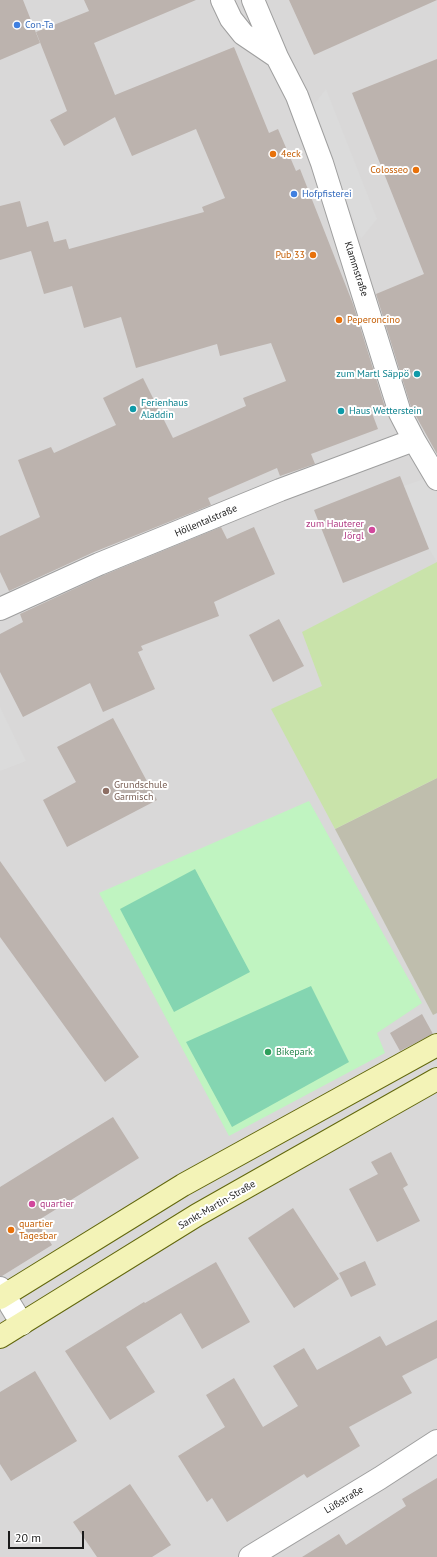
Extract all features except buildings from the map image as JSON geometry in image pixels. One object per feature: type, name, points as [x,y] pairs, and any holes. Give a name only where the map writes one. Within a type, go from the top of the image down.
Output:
[{"type":"main road","points":[[1,1294],[183,1184],[437,1045]]},
{"type":"main road","name":"Sankt-Martin-Straße","points":[[0,1337],[197,1215],[437,1080]]},
{"type":"street","name":"Klammstraße","points":[[222,0],[231,19],[243,34],[277,57]]},
{"type":"street","name":"Klammstraße","points":[[253,0],[277,57],[297,96],[322,162],[400,413],[437,479]]},
{"type":"street","name":"Höllentalstraße","points":[[2,603],[280,490],[414,440]]},
{"type":"street","points":[[1,1294],[22,1324]]},
{"type":"street","name":"Lüßstraße","points":[[250,1557],[380,1478],[437,1441]]},
{"type":"shaded area","points":[[0,0],[437,0],[437,1557],[0,1557]]},
{"type":"shaded area","points":[[326,89],[377,219],[361,239],[311,108]]},
{"type":"shaded area","points":[[435,475],[437,479],[437,562],[429,549],[404,486]]},
{"type":"shaded area","points":[[0,707],[26,761],[0,771]]},
{"type":"shaded area","points":[[437,778],[437,1013],[433,1015],[335,829]]},
{"type":"green space","points":[[437,562],[437,778],[335,829],[271,709],[322,686],[302,632]]},
{"type":"green space","points":[[309,801],[422,1003],[377,1033],[385,1053],[229,1136],[99,893]]},
{"type":"green space","points":[[195,869],[250,972],[174,1012],[120,909]]},
{"type":"green space","name":"Bikepark","points":[[311,986],[349,1062],[232,1127],[186,1042]]},
{"type":"place","name":"Con-Ta","points":[[17,25]]},
{"type":"place","name":"4eck","points":[[273,154]]},
{"type":"place","name":"Colosseo","points":[[416,170]]},
{"type":"place","name":"Hofpfisterei","points":[[294,194]]},
{"type":"place","name":"Pub 33","points":[[313,255]]},
{"type":"place","name":"Peperoncino","points":[[339,320]]},
{"type":"place","name":"zum Martl Säppö","points":[[417,374]]},
{"type":"place","name":"Ferienhaus Aladdin","points":[[133,409]]},
{"type":"place","name":"Haus Wetterstein","points":[[341,411]]},
{"type":"place","name":"zum Hauterer Jörgl","points":[[372,530]]},
{"type":"place","name":"Grundschule Garmisch","points":[[106,791]]},
{"type":"place","name":"Bikepark","points":[[268,1052]]},
{"type":"place","name":"quartier","points":[[32,1204]]},
{"type":"place","name":"quartier Tagesbar","points":[[11,1230]]}]
